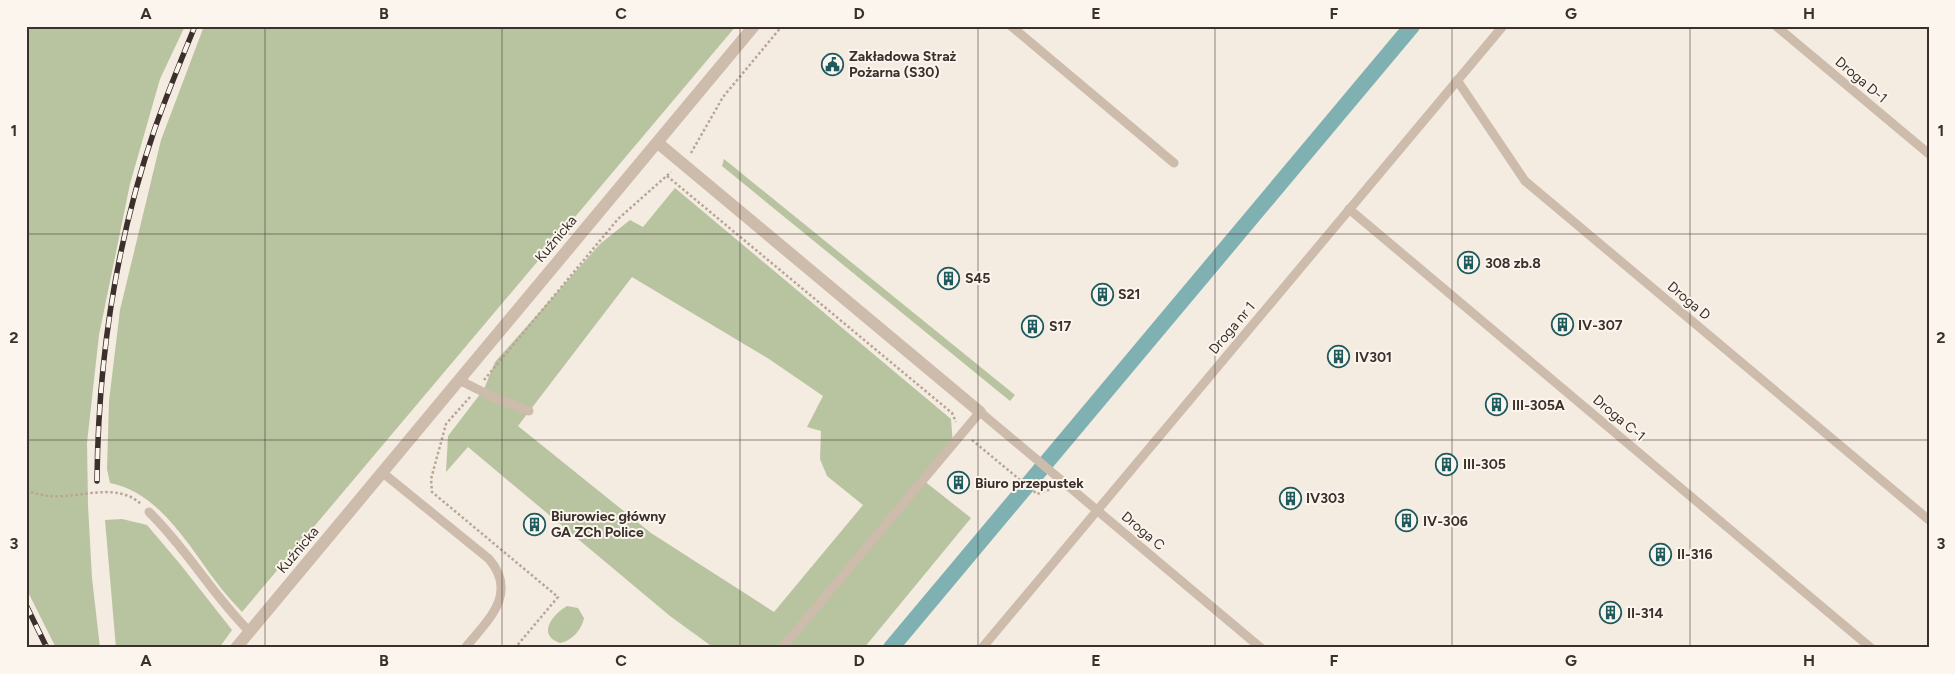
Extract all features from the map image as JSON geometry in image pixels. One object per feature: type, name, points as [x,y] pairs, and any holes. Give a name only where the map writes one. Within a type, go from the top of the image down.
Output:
[{"type":"street","name":"Kuźnicka","points":[[236,648],[754,26]]},
{"type":"street","points":[[658,143],[980,412]]},
{"type":"lane","points":[[1011,26],[1174,163]]},
{"type":"lane","name":"Droga nr 1","points":[[982,648],[1502,26]]},
{"type":"lane","name":"Droga D-1","points":[[1776,26],[1929,154]]},
{"type":"lane","name":"Droga D","points":[[1457,80],[1525,181],[1929,520]]},
{"type":"lane","name":"Droga C-1","points":[[1349,210],[1871,648]]},
{"type":"lane","points":[[459,380],[529,411]]},
{"type":"lane","points":[[782,648],[980,412]]},
{"type":"lane","name":"Droga C","points":[[980,412],[1261,648]]},
{"type":"lane","points":[[383,473],[489,559],[496,569],[501,584],[497,607],[490,619],[465,648]]},
{"type":"lane","points":[[149,512],[180,545],[213,591],[249,631]]},
{"type":"path","points":[[515,648],[558,597],[432,492],[431,479],[446,424],[618,219],[691,153],[723,97],[782,26]]},
{"type":"path","points":[[667,176],[952,413],[956,419],[956,426],[1037,494]]},
{"type":"path","points":[[26,491],[50,496],[124,494],[133,497],[149,512]]},
{"type":"green space","points":[[26,26],[185,26],[160,79],[130,184],[99,335],[87,443],[92,578],[100,648],[56,648],[26,588]]},
{"type":"green space","points":[[204,26],[736,26],[242,612],[220,587],[171,522],[144,498],[128,489],[110,483],[107,469],[109,401],[120,310],[161,140]]},
{"type":"green space","points":[[724,159],[1015,395],[1010,401],[722,166]]},
{"type":"green space","points":[[675,188],[951,419],[953,444],[923,480],[971,518],[864,648],[714,648],[670,616],[468,447],[446,472],[448,436],[484,389],[495,362],[600,244],[630,220],[643,227]],"holes":[[[632,277],[769,359],[823,396],[807,427],[821,431],[820,459],[827,476],[863,505],[774,612],[651,533],[518,426]]]},
{"type":"green space","points":[[122,519],[147,525],[232,630],[219,648],[116,648],[105,520]]},
{"type":"green space","points":[[567,606],[578,608],[584,618],[576,634],[569,640],[560,643],[549,635],[549,624]]},
{"type":"waterway","points":[[891,648],[1412,26]]},
{"type":"railway","points":[[97,481],[101,392],[112,302],[120,258],[141,171],[169,90],[195,26]]},
{"type":"railway","points":[[26,605],[47,648]]},
{"type":"place","name":"Zakładowa Straż Pożarna (S30)","points":[[833,64]]},
{"type":"place","name":"308 zb.8","points":[[1469,263]]},
{"type":"place","name":"S45","points":[[949,278]]},
{"type":"place","name":"S21","points":[[1102,294]]},
{"type":"place","name":"IV-307","points":[[1562,325]]},
{"type":"place","name":"S17","points":[[1033,326]]},
{"type":"place","name":"IV301","points":[[1339,357]]},
{"type":"place","name":"III-305A","points":[[1496,405]]},
{"type":"place","name":"III-305","points":[[1447,464]]},
{"type":"place","name":"Biuro przepustek","points":[[959,483]]},
{"type":"place","name":"IV303","points":[[1290,498]]},
{"type":"place","name":"IV-306","points":[[1407,521]]},
{"type":"place","name":"Biurowiec główny GA ZCh Police","points":[[535,524]]},
{"type":"place","name":"II-316","points":[[1661,554]]},
{"type":"place","name":"II-314","points":[[1611,613]]}]
